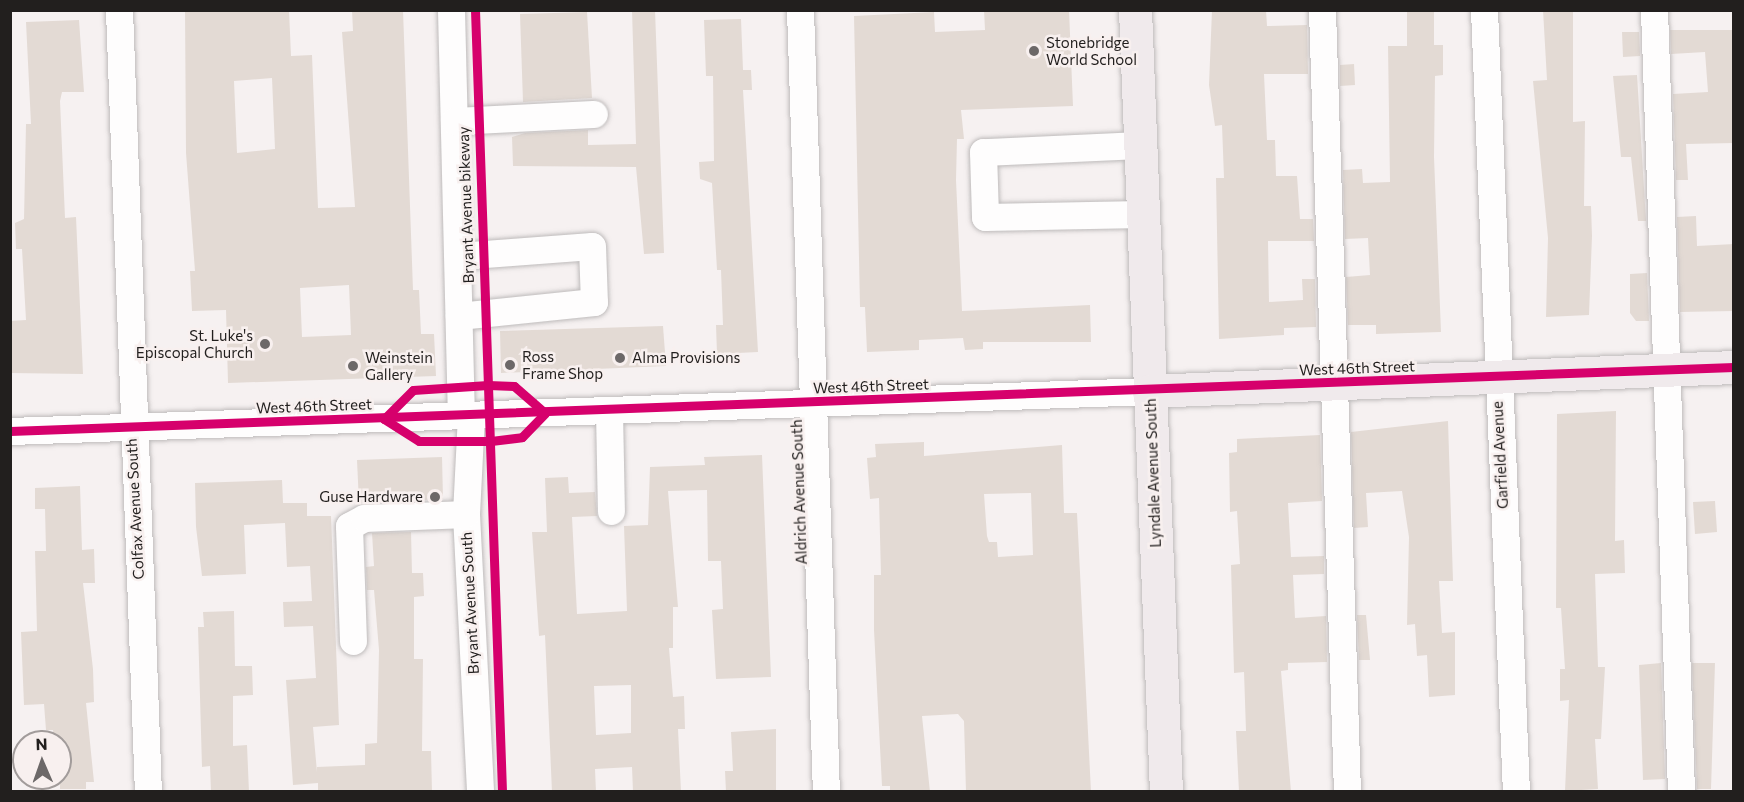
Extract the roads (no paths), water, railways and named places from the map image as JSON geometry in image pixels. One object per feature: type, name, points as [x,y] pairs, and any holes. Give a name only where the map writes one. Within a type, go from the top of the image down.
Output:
[{"type":"main road","name":"Lyndale Avenue South","points":[[1135,10],[1166,792]]},
{"type":"main road","name":"West 46th Street","points":[[1149,391],[1734,367]]},
{"type":"street","name":"Colfax Avenue South","points":[[119,10],[131,427],[148,792]]},
{"type":"street","name":"Bryant Avenue South","points":[[451,10],[459,316],[466,416],[466,514],[480,792]]},
{"type":"street","name":"Aldrich Avenue South","points":[[800,10],[810,404],[826,792]]},
{"type":"street","points":[[1322,10],[1331,384],[1347,792]]},
{"type":"street","name":"Garfield Avenue","points":[[1484,10],[1496,377],[1516,792]]},
{"type":"street","points":[[1654,10],[1681,792]]},
{"type":"street","points":[[454,121],[594,114]]},
{"type":"street","points":[[1140,145],[983,152],[983,163],[985,217],[1142,213]]},
{"type":"street","points":[[458,256],[592,246],[594,302],[459,316]]},
{"type":"street","name":"West 46th Street","points":[[10,431],[1149,391]]},
{"type":"street","points":[[609,411],[611,511]]},
{"type":"street","points":[[353,641],[349,525],[364,518],[466,514]]},
{"type":"place","name":"Stonebridge World School","points":[[1034,51]]},
{"type":"place","name":"St. Luke's Episcopal Church","points":[[265,344]]},
{"type":"place","name":"Alma Provisions","points":[[620,358]]},
{"type":"place","name":"Ross Frame Shop","points":[[510,365]]},
{"type":"place","name":"Weinstein Gallery","points":[[353,366]]},
{"type":"place","name":"Guse Hardware","points":[[435,497]]}]
